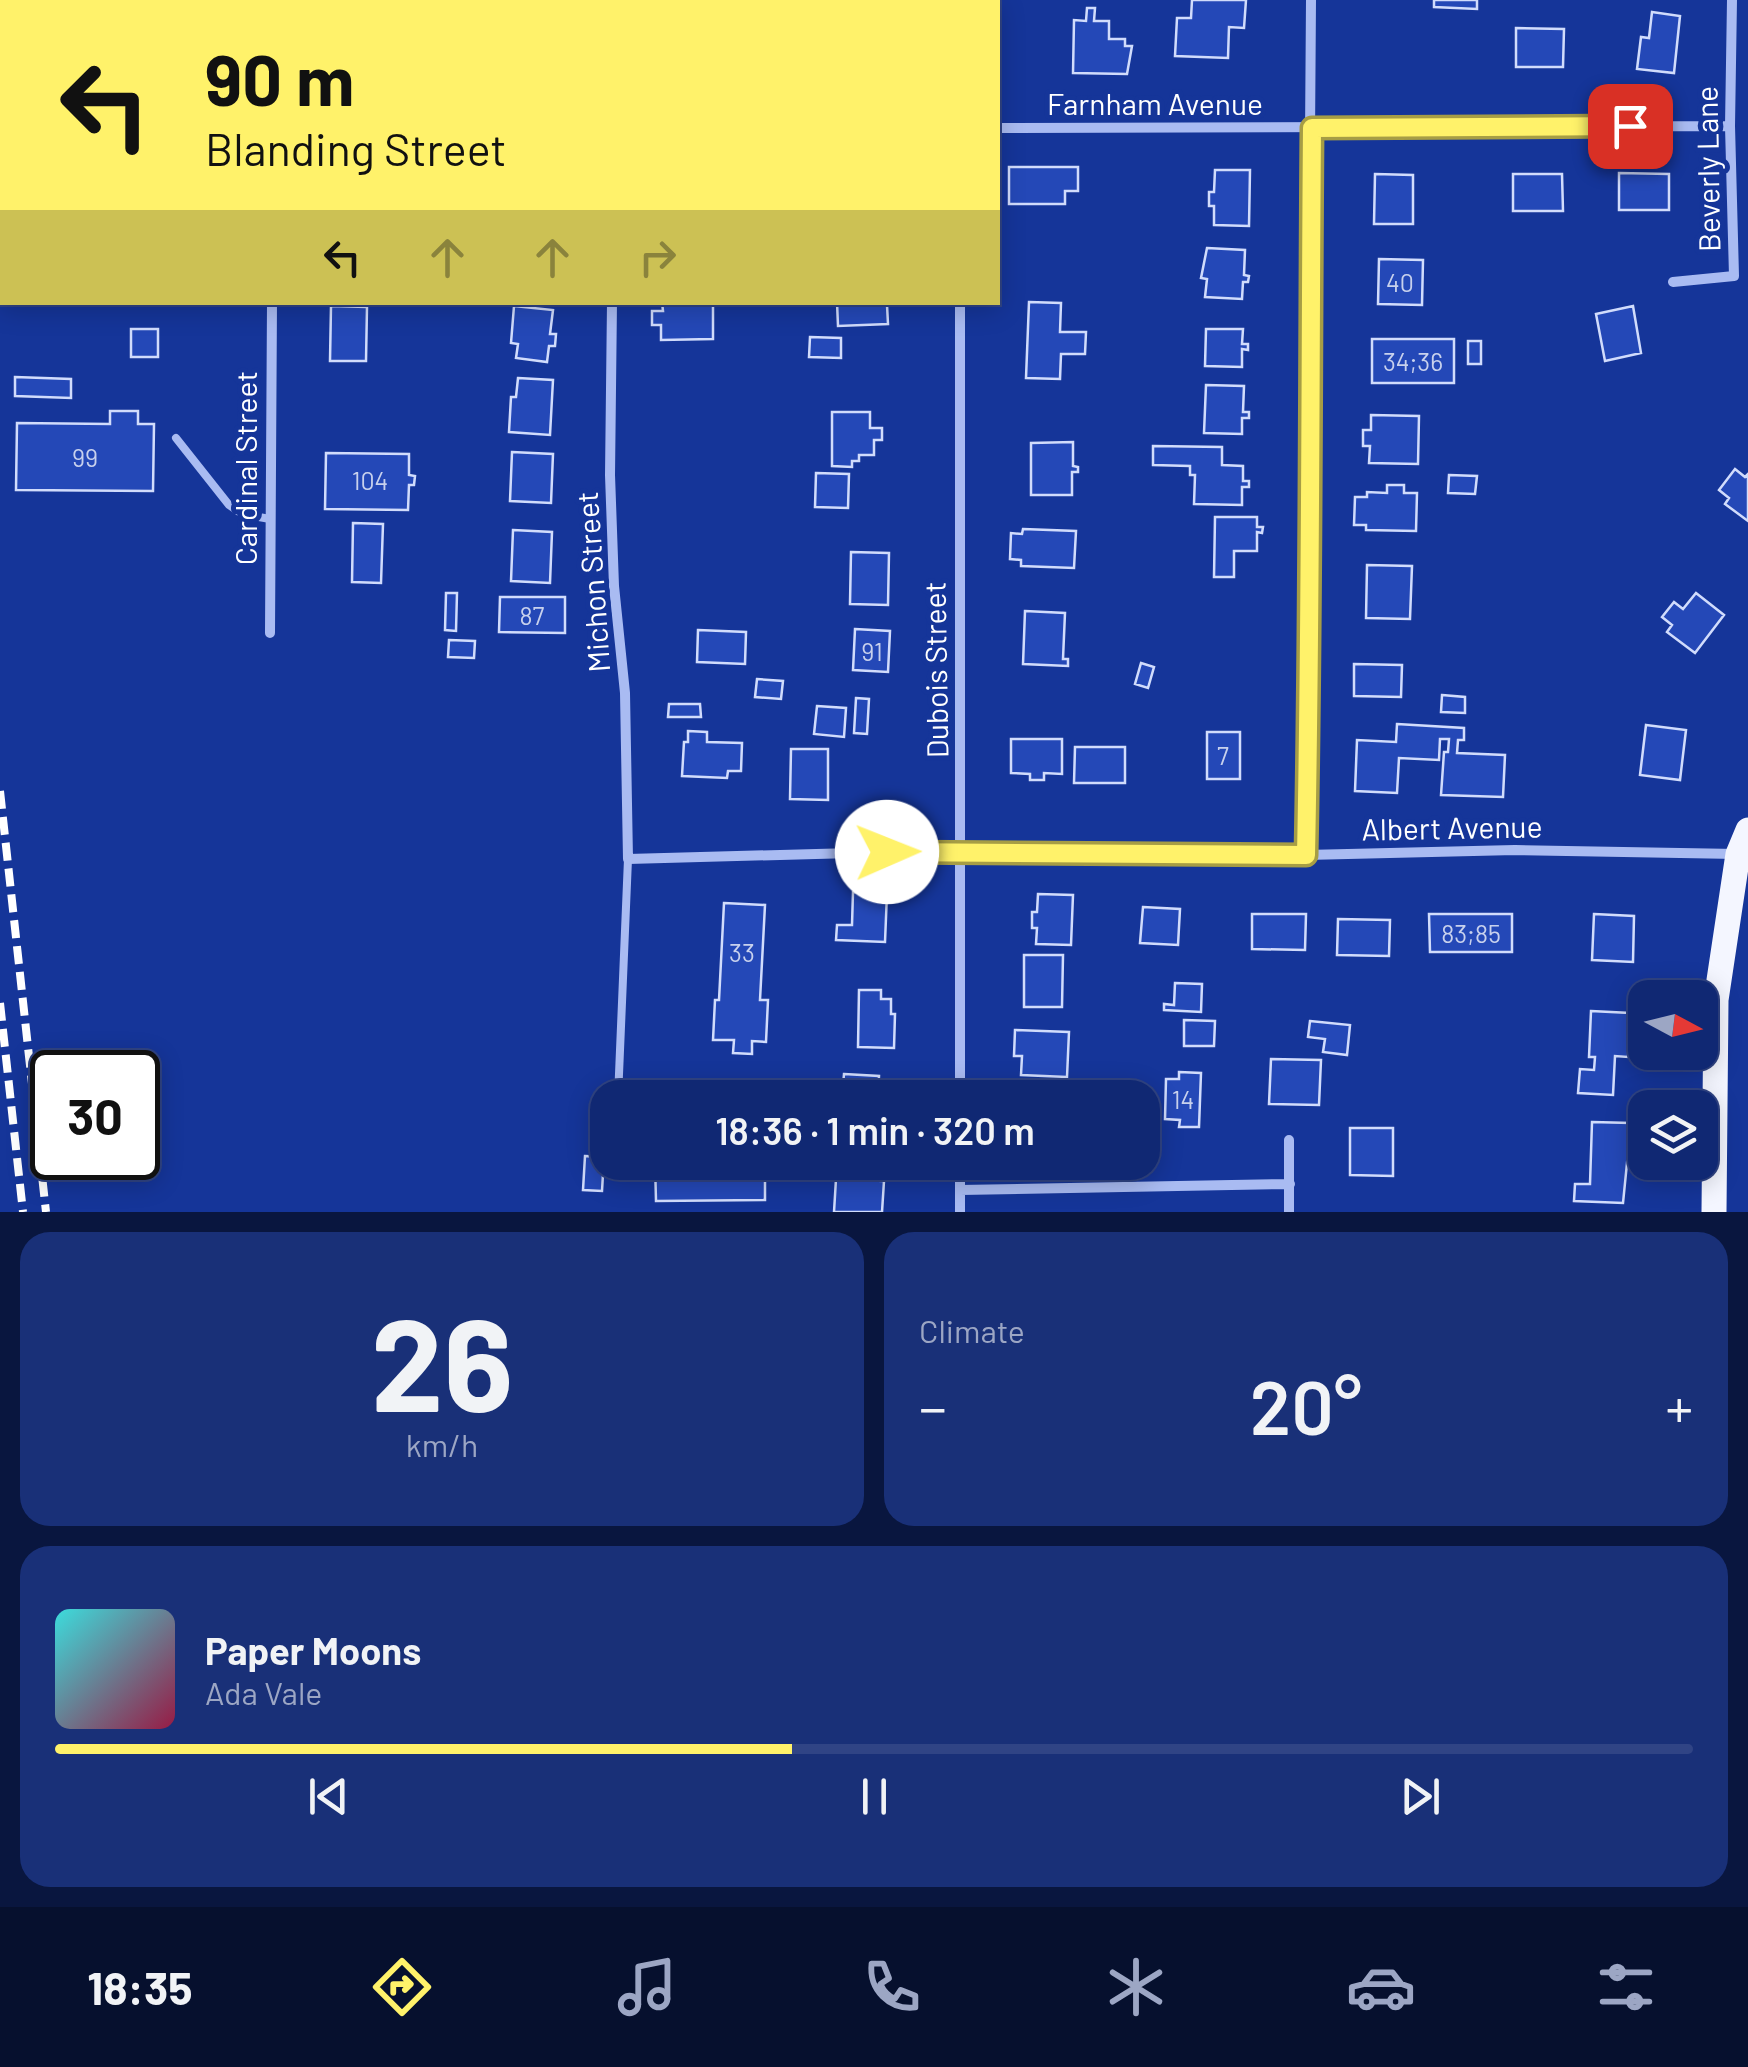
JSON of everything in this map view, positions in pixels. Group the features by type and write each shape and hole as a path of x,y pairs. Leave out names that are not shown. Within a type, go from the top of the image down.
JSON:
{"main road":[{"path":"1714,1212 1716,1000 1743,842"}],"street":[{"path":"1306,855 1312,558 1308,412 1311,0"},
{"name":"Beverly Lane","path":"1673,282 1734,276 1732,0"},
{"name":"Farnham Avenue","path":"1000,128 1730,126"},
{"name":"Cardinal Street","path":"270,633 272,305"},
{"name":"Michon Street","path":"612,305 610,475 614,586 625,693 628,858"},
{"name":"Dubois Street","path":"960,305 960,1080"},
{"name":"Albert Avenue","path":"628,858 961,850 1306,855 1743,842"},
{"path":"1289,1140 1289,1212"},
{"path":"960,1180 960,1212"},
{"path":"960,1190 1290,1184"}],"lane":[{"path":"176,438 229,505 242,514 270,519"},
{"path":"619,1080 628,858"}],"building":[{"path":"1192,0 1246,0 1244,28 1229,27 1228,58 1175,56 1177,18 1191,18"},
{"path":"1434,0 1477,0 1477,9 1434,7"},
{"path":"1087,8 1095,8 1094,21 1109,21 1109,39 1125,39 1125,46 1132,46 1127,74 1073,73 1074,20 1086,21"},
{"path":"1652,12 1680,16 1674,73 1637,69 1641,37 1649,38"},
{"path":"1516,28 1564,29 1563,67 1516,67"},
{"path":"1009,167 1078,167 1078,191 1065,191 1065,204 1009,204"},
{"path":"1215,170 1250,170 1249,226 1214,225 1209,192 1214,192"},
{"path":"1619,173 1669,174 1669,210 1619,210"},
{"path":"1375,174 1413,175 1413,224 1374,224"},
{"path":"1513,174 1562,174 1563,211 1513,211"},
{"path":"1207,248 1245,250 1244,275 1249,276 1248,282 1243,282 1242,299 1205,297 1207,279 1201,278"},
{"path":"1379,259 1423,260 1422,305 1378,304"},
{"path":"1029,302 1061,303 1060,332 1086,332 1085,354 1061,354 1060,379 1026,378"},
{"path":"662,305 713,305 713,339 661,340 661,325 652,325 652,311 663,311"},
{"path":"837,305 887,305 888,324 838,326"},
{"path":"331,306 367,307 366,361 330,361"},
{"path":"514,306 553,310 550,334 556,334 555,346 549,346 547,362 516,358 518,344 511,343"},
{"path":"1633,306 1641,353 1605,361 1596,314"},
{"path":"131,329 158,329 158,357 131,357"},
{"path":"1206,329 1243,329 1242,344 1248,344 1248,350 1242,349 1242,367 1205,366"},
{"path":"810,337 841,338 841,358 809,357"},
{"path":"1372,339 1454,339 1454,383 1372,383"},
{"path":"1468,341 1481,341 1481,364 1468,364"},
{"path":"15,377 71,379 71,398 15,396"},
{"path":"518,378 553,380 550,435 509,432 511,397 516,397"},
{"path":"1206,385 1244,386 1243,412 1249,412 1249,418 1242,418 1242,434 1204,433"},
{"path":"110,411 138,411 138,424 154,424 153,491 16,490 17,423 110,424"},
{"path":"832,412 870,412 870,428 882,428 882,440 874,440 874,455 859,455 859,461 852,461 852,467 832,466"},
{"path":"1371,415 1419,416 1418,464 1369,463 1370,446 1363,446 1363,430 1371,430"},
{"path":"1073,442 1073,466 1078,467 1078,472 1072,472 1072,495 1031,495 1031,443"},
{"path":"1153,446 1222,447 1222,465 1243,466 1243,481 1249,481 1249,487 1242,487 1242,505 1194,504 1195,475 1190,475 1190,466 1153,465"},
{"path":"512,452 553,454 551,503 510,501"},
{"path":"326,453 409,454 409,475 415,476 414,485 409,485 408,510 325,509"},
{"path":"1735,469 1745,477 1748,474 1748,521 1725,504 1729,498 1719,490"},
{"path":"816,473 849,474 848,508 815,507"},
{"path":"1449,475 1477,476 1475,494 1448,493"},
{"path":"1387,485 1404,485 1404,493 1417,493 1416,531 1366,530 1366,525 1354,525 1355,497 1367,497 1367,492 1387,493"},
{"path":"1215,517 1257,517 1257,527 1263,527 1262,533 1257,532 1257,551 1234,551 1234,577 1214,577"},
{"path":"353,523 383,524 381,583 352,582"},
{"path":"1023,529 1076,531 1074,568 1021,566 1021,560 1010,559 1011,533 1022,534"},
{"path":"513,530 552,532 550,583 511,581"},
{"path":"851,552 889,553 888,605 850,604"},
{"path":"1367,565 1412,566 1410,619 1366,618"},
{"path":"446,593 457,593 456,631 445,630"},
{"path":"1696,593 1724,615 1695,653 1667,632 1672,625 1662,617 1674,602 1683,609"},
{"path":"500,597 565,597 565,633 499,632"},
{"path":"1025,611 1065,613 1063,659 1068,659 1068,666 1023,664"},
{"path":"855,629 890,631 888,672 853,670"},
{"path":"698,630 746,632 745,664 697,662"},
{"path":"449,640 475,641 474,658 448,657"},
{"path":"1141,663 1154,667 1148,688 1135,684"},
{"path":"1354,664 1402,665 1401,697 1354,696"},
{"path":"757,679 783,681 781,699 755,697"},
{"path":"1442,695 1465,697 1465,713 1441,712"},
{"path":"856,698 869,699 867,734 854,733"},
{"path":"669,704 700,704 701,717 668,717"},
{"path":"817,706 846,708 844,737 814,734"},
{"path":"1397,724 1464,728 1464,740 1458,740 1457,753 1505,755 1503,797 1441,795 1444,752 1448,752 1449,739 1440,739 1439,760 1399,758 1397,793 1355,791 1357,740 1396,742"},
{"path":"1646,725 1686,730 1680,780 1640,775"},
{"path":"688,731 707,732 707,742 742,743 741,771 728,771 727,778 682,776"},
{"path":"1207,732 1240,732 1240,779 1207,779"},
{"path":"1011,739 1062,739 1062,774 1044,773 1044,780 1030,780 1030,774 1011,773"},
{"path":"1075,747 1125,747 1125,783 1074,783"},
{"path":"791,749 828,749 828,800 790,799"},
{"path":"853,892 887,893 885,942 836,940 837,925 852,925"},
{"path":"1038,894 1073,895 1071,945 1036,944 1032,912 1037,912"},
{"path":"724,903 765,905 760,1000 768,1000 766,1042 752,1041 752,1054 733,1053 734,1040 713,1040"},
{"path":"1143,907 1180,909 1178,945 1140,943"},
{"path":"1252,914 1306,914 1305,950 1252,949"},
{"path":"1429,914 1512,914 1512,952 1430,952"},
{"path":"1594,914 1634,916 1633,962 1592,960"},
{"path":"1338,919 1390,920 1389,956 1337,955"},
{"path":"1024,955 1063,955 1062,1007 1024,1007"},
{"path":"1175,983 1202,984 1201,1012 1164,1010 1164,1004 1174,1005"},
{"path":"859,990 881,990 881,999 891,999 891,1014 895,1014 894,1048 858,1047"},
{"path":"1591,1011 1628,1013 1628,1057 1615,1056 1613,1095 1578,1093 1580,1069 1594,1070 1595,1057 1589,1057"},
{"path":"1184,1020 1215,1021 1214,1046 1184,1046"},
{"path":"1310,1021 1350,1025 1347,1055 1323,1052 1325,1039 1308,1037"},
{"path":"1015,1030 1069,1032 1067,1077 1021,1075 1022,1056 1014,1056"},
{"path":"1271,1059 1321,1060 1319,1105 1269,1104"},
{"path":"1179,1072 1201,1073 1199,1127 1179,1127 1180,1120 1165,1119 1166,1079 1179,1079"},
{"path":"844,1074 879,1076 879,1080 844,1080"},
{"path":"1592,1122 1628,1123 1623,1203 1574,1201 1575,1184 1590,1184"},
{"path":"1350,1128 1393,1128 1393,1176 1350,1175"},
{"path":"585,1156 590,1156 590,1180 603,1180 602,1191 583,1190"},
{"path":"655,1180 765,1180 765,1200 656,1201"},
{"path":"836,1180 884,1181 882,1212 834,1212"}],"railway":[{"path":"0,791 46,1212"},
{"path":"0,1003 23,1212"}],"route":[{"path":"887,852 1306,855 1312,558 1308,412 1312,128 1630,126"}]}
